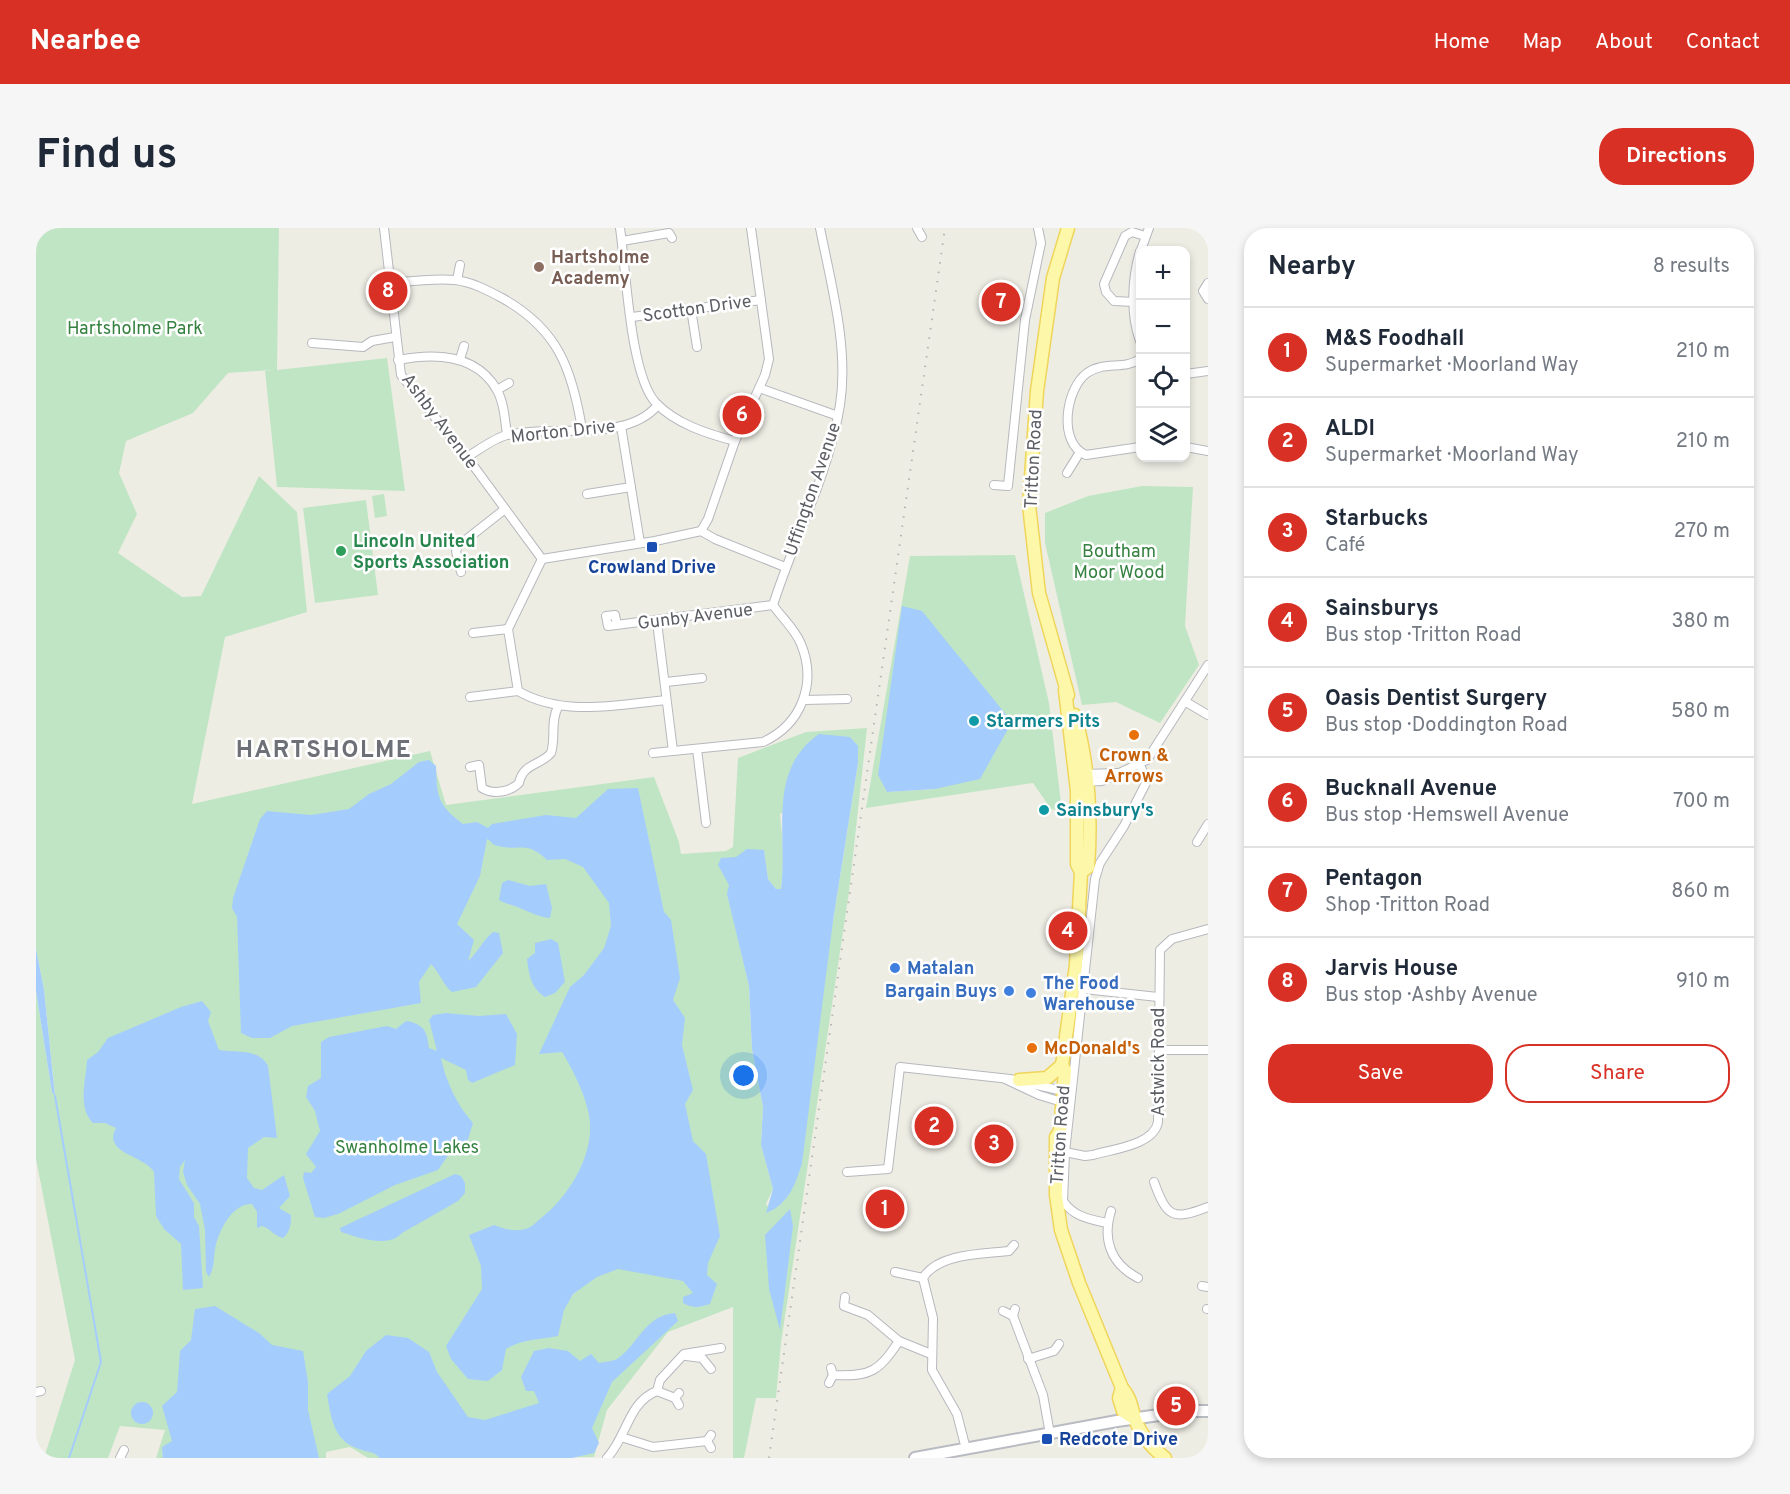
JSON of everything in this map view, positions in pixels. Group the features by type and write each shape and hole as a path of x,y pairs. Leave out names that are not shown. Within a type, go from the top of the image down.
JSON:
{"main road":[{"name":"Tritton Road","path":"1068,228 1053,278 1037,391 1029,505 1039,593 1065,690 1082,778 1091,806 1088,867 1082,872"},
{"name":"Tritton Road","path":"1065,690 1075,716 1082,778 1076,842 1077,864 1082,872 1076,964 1059,1096 1053,1122 1056,1137 1056,1195 1061,1230 1076,1275 1122,1388 1133,1407 1135,1419 1147,1439 1165,1458"},
{"path":"1076,842 1085,832 1085,816 1091,806"},
{"path":"1019,1080 1047,1078 1062,1065"},
{"path":"915,1458 1135,1419 1187,1411 1208,1411"}],"street":[{"name":"Ashby Avenue","path":"384,228 391,283 394,337 401,375 467,457 542,559"},
{"path":"620,228 636,357 644,384 658,405 683,422 735,441"},
{"path":"701,531 708,519 735,441 765,375 770,347 751,228"},
{"name":"Uffington Avenue","path":"773,605 785,567 831,447 838,416 842,376 840,353 820,228"},
{"path":"917,228 922,237"},
{"path":"994,485 1009,488 1025,320 1041,243 1038,228"},
{"path":"1134,302 1114,301 1106,292 1104,284 1125,236 1132,231 1147,232"},
{"path":"622,241 671,233"},
{"path":"457,280 460,265"},
{"path":"1136,270 1134,277 1136,315"},
{"path":"391,283 457,280 481,287 524,312 554,341 572,381 582,429"},
{"path":"1208,283 1203,291 1208,299"},
{"name":"Scotton Drive","path":"632,317 761,300"},
{"path":"691,309 697,346"},
{"path":"312,343 363,347 372,341 394,337"},
{"path":"460,359 464,346"},
{"path":"398,360 427,355 460,359 481,372 497,390 507,435"},
{"path":"1136,361 1129,365 1096,368 1080,379 1073,389 1070,401 1069,434 1080,452 1094,456 1136,448"},
{"path":"1190,373 1208,371"},
{"path":"497,390 509,383"},
{"path":"759,388 838,416"},
{"name":"Morton Drive","path":"467,457 507,435 621,426 641,419 658,405"},
{"path":"621,426 640,543"},
{"path":"1190,448 1208,451"},
{"path":"1067,473 1080,452"},
{"path":"587,494 631,488"},
{"path":"461,572 456,551 458,546 505,509"},
{"path":"518,691 508,629 542,559 701,531 715,539 785,567"},
{"path":"653,753 763,742 779,735 796,716 805,700 808,684 801,644 794,630 773,605"},
{"name":"Gunby Avenue","path":"616,625 657,622 773,605"},
{"path":"657,622 673,751"},
{"path":"473,633 508,629"},
{"path":"1082,778 1118,773 1140,765 1153,754 1208,665"},
{"path":"666,682 702,678"},
{"path":"470,697 518,691 533,700 558,706 582,707 666,700"},
{"path":"805,700 847,699"},
{"path":"1186,702 1208,715"},
{"path":"470,767 479,765 482,788 487,791 513,789 519,783 527,767 551,753 555,739 554,713 558,706"},
{"path":"697,749 706,823"},
{"path":"1107,1223 1080,1217 1073,1213 1063,1201 1065,1152 1095,879 1100,863 1124,826 1147,781 1140,765"},
{"path":"1197,842 1208,824"},
{"name":"Astwick Road","path":"1065,1152 1085,1156 1094,1155 1145,1139 1155,1132 1158,1122 1159,955 1163,945 1172,939 1208,929"},
{"path":"1083,989 1158,998"},
{"path":"1159,1050 1208,1050"},
{"path":"847,1172 888,1169 900,1067 1019,1080 1059,1096"},
{"path":"1004,1078 1059,1096"},
{"path":"1154,1182 1164,1206 1173,1214 1186,1216 1208,1207"},
{"path":"1111,1211 1107,1223 1107,1241 1118,1265 1138,1278"},
{"path":"922,1278 936,1264 971,1255 1013,1251"},
{"path":"895,1272 922,1278"},
{"path":"922,1278 933,1318 932,1370 957,1414 966,1449"},
{"path":"845,1297 840,1308 868,1316 899,1341 931,1354"},
{"path":"1003,1311 1014,1313 1028,1359 1043,1395 1050,1434"},
{"path":"829,1383 832,1372 860,1375 873,1371 884,1363 899,1341"},
{"path":"657,1391 660,1380 681,1356 690,1352 721,1348"},
{"path":"1028,1359 1058,1349"},
{"path":"681,1356 702,1358 711,1369"},
{"path":"607,1458 621,1437 637,1405 644,1397 657,1391 677,1399"},
{"path":"621,1437 653,1447 709,1442"}],"green space":[{"name":"Swanholme Lakes","path":"36,228 279,228 277,370 387,358 405,491 277,487 265,371 272,370 228,373 193,413 126,441 119,473 137,514 118,553 182,597 201,596 259,476 297,512 307,612 225,637 192,804 430,751 446,805 654,777 679,842 681,854 726,851 733,847 738,758 806,732 867,728 849,892 781,1343 776,1398 756,1398 744,1458 733,1458 733,1307 668,1332 607,1410 594,1457 368,1458 350,1447 326,1452 326,1458 156,1458 165,1430 120,1426 108,1458 44,1458 75,1360 36,1159 36,991 52,1092 55,1095 44,990 36,949","holes":["858,763 833,921 772,1211 766,1204 773,1189 761,1145 763,1107 752,1049 749,986 728,894 729,885 764,851 768,879 776,889 781,889 784,858 780,814"]},
{"name":"Boutham Moor Wood","path":"1142,486 1193,487 1185,626 1199,665 1160,723 1116,702 1082,705 1045,543 1045,513 1088,496"},
{"path":"384,494 387,516 375,518 372,496"},
{"name":"Lincoln United Sports Association","path":"366,500 378,595 315,603 303,508"},
{"path":"1015,555 1049,703 1062,811 1051,809 1033,783 866,808 910,556","holes":["1012,722 935,789 887,792"]}],"water":[{"path":"902,606 922,611 1012,722 980,779 935,789 887,792 878,775"},
{"path":"819,734 850,737 858,746 858,763 833,921 802,1163 790,1193 780,1205 766,1213 773,1189 761,1145 763,1107 752,1049 749,986 727,894 729,885 718,865 721,858 736,857 747,849 764,850 768,879 776,889 781,889 783,805 786,785 792,766 802,749"},
{"path":"429,760 436,766 438,793 448,811 463,824 477,822 488,828 492,824 546,815 576,818 608,789 638,788 664,912 671,920 680,978 673,1000 685,1018 682,1045 693,1090 685,1104 693,1141 706,1154 720,1236 708,1263 707,1275 717,1284 710,1304 696,1307 683,1303 683,1297 693,1293 683,1281 618,1269 597,1277 573,1294 564,1310 558,1336 524,1342 506,1349 502,1370 488,1381 468,1379 451,1359 446,1346 482,1289 481,1266 469,1235 494,1225 513,1230 531,1226 561,1199 584,1159 590,1129 589,1115 578,1082 562,1052 539,1054 570,987 584,975 604,948 611,926 609,903 583,867 565,859 547,860 534,850 496,845 487,839 480,876 457,924 474,940 468,961 493,932 499,933 503,953 476,987 452,992 431,964 419,982 421,1003 292,1026 270,1038 252,1038 241,1033 237,917 232,908 233,898 260,819 267,811 311,815 349,809 369,794 391,784 419,762"},
{"path":"508,880 530,886 546,884 552,908 550,918 536,915 499,900 502,883"},
{"path":"551,939 558,943 565,982 555,993 545,997 534,985 527,959 535,953 535,943"},
{"path":"36,949 44,990 55,1096 52,1092 36,991"},
{"path":"202,1001 211,1012 208,1021 219,1050 247,1052 259,1056 268,1066 277,1138 264,1137 248,1148 247,1178 254,1188 262,1190 284,1175 290,1196 279,1208 291,1215 291,1222 289,1231 283,1238 262,1226 257,1228 257,1212 252,1204 238,1208 227,1220 219,1235 209,1277 206,1272 205,1230 200,1204 187,1185 183,1172 185,1160 180,1167 179,1179 194,1203 194,1217 199,1226 203,1288 183,1290 181,1244 164,1229 156,1216 154,1172 149,1166 119,1149 113,1137 116,1128 105,1123 93,1123 85,1109 84,1093 87,1060 98,1052 108,1038 181,1007"},
{"path":"446,1013 479,1016 506,1014 517,1034 515,1065 472,1083 468,1080 466,1070 441,1058 453,1093 473,1123 465,1149 449,1154 438,1170 395,1185 338,1214 324,1218 315,1217 303,1178 304,1172 311,1173 316,1167 306,1154 320,1131 315,1111 306,1097 308,1086 321,1078 321,1042 329,1037 387,1026 396,1029 406,1021 421,1026 426,1033 429,1048 437,1051 429,1020 433,1015"},
{"path":"455,1174 461,1176 465,1183 465,1193 458,1201 396,1238 381,1241 355,1237 341,1232 340,1228"},
{"path":"790,1209 793,1226 780,1330 769,1289 765,1235"},
{"path":"215,1306 259,1333 272,1345 303,1351 308,1382 308,1410 319,1458 163,1458 162,1447 172,1441 162,1406 177,1392 180,1351 191,1340 195,1309"},
{"path":"675,1313 678,1321 612,1382 592,1428 599,1443 594,1453 572,1458 380,1458 350,1445 339,1434 332,1419 327,1394 350,1376 366,1351 386,1335 408,1338 429,1352 437,1372 468,1417 485,1420 539,1403 534,1391 526,1391 521,1377 534,1351 549,1348 568,1351 580,1361 591,1354 599,1363 617,1359 656,1319"},
{"path":"142,1402 150,1405 153,1413 150,1421 142,1424 134,1421 131,1413 134,1405"}],"waterway":[{"path":"55,1096 101,1362 69,1458"}],"railway":[{"path":"769,1458 945,228"}],"place":[{"name":"Hartsholme Academy","path":"539,267"},
{"name":"Jarvis House","path":"388,291"},
{"name":"Pentagon","path":"1001,302"},
{"name":"Bucknall Avenue","path":"742,415"},
{"name":"Crowland Drive","path":"652,547"},
{"name":"Lincoln United Sports Association","path":"341,551"},
{"name":"Starmers Pits","path":"974,721"},
{"name":"Crown & Arrows","path":"1134,735"},
{"name":"Sainsbury's","path":"1044,810"},
{"name":"Sainsburys","path":"1068,931"},
{"name":"Matalan","path":"895,968"},
{"name":"Bargain Buys","path":"1009,991"},
{"name":"The Food Warehouse","path":"1031,993"},
{"name":"McDonald's","path":"1032,1048"},
{"name":"ALDI","path":"934,1126"},
{"name":"Starbucks","path":"994,1144"},
{"name":"M&S Foodhall","path":"885,1209"},
{"name":"Oasis Dentist Surgery","path":"1176,1406"},
{"name":"Redcote Drive","path":"1047,1439"}],"district":[{"name":"HARTSHOLME","path":"324,749"}],"park label":[{"name":"Hartsholme Park","path":"135,328"}]}
